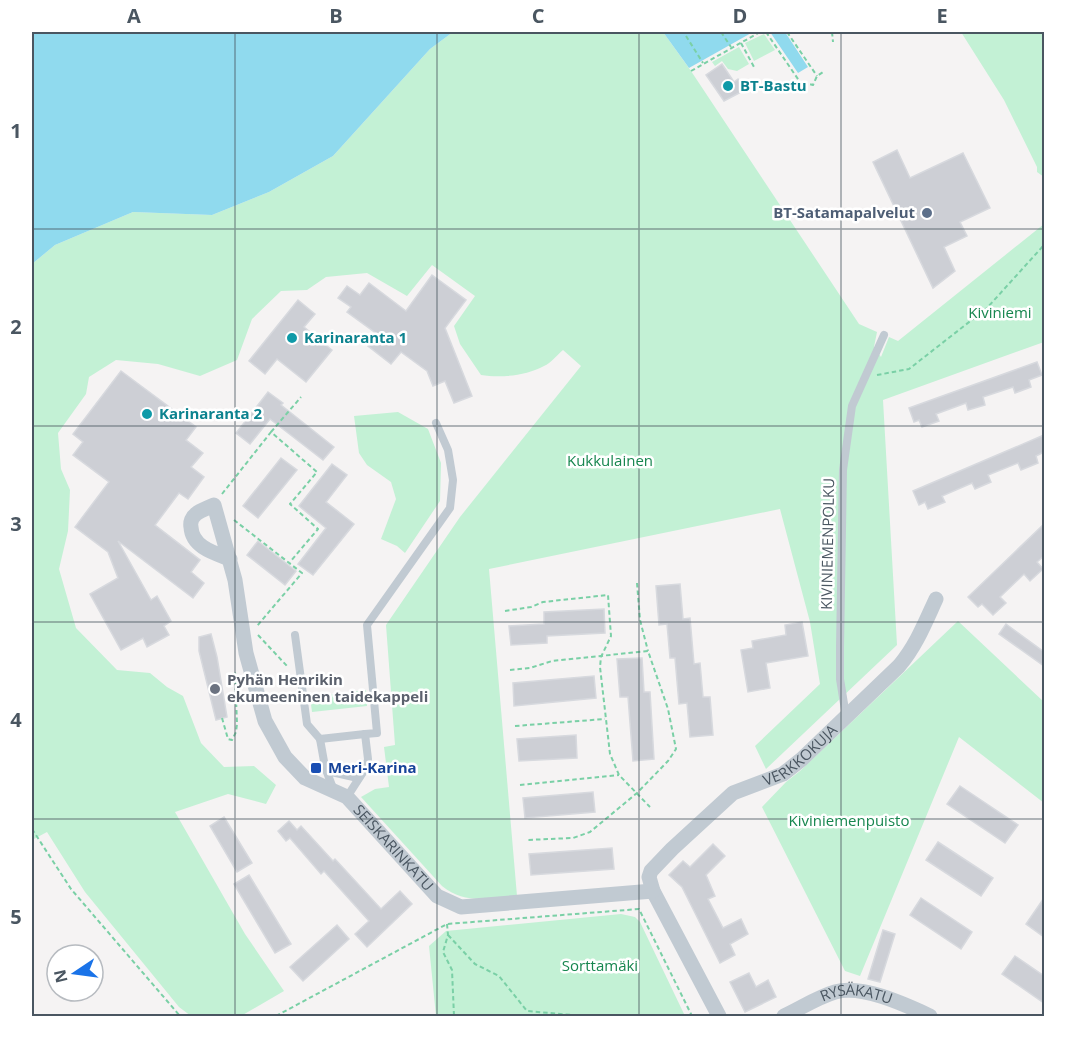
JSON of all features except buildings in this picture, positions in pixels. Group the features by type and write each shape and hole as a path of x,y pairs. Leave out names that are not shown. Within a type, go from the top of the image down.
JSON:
{"street":[{"name":"SEISKARINKATU","path":"214,505 235,580 246,653 265,721 285,757 304,778 341,794 437,896 461,907 653,891"},
{"path":"214,505 195,514 190,522 191,531 197,542 207,550 230,559"},
{"name":"VERKKOKUJA","path":"653,891 649,877 651,871 690,833 734,793 783,774 802,759 910,653 936,599"},
{"path":"653,891 718,1017"},
{"name":"RYSÄKATU","path":"784,1017 838,991 857,990 902,1003 930,1017"}],"lane":[{"name":"KIVINIEMENPOLKU","path":"846,716 840,678 843,470 852,405 884,335"},
{"path":"320,739 377,733 367,626 450,508 453,480 448,450 436,423"},
{"path":"295,635 307,724 320,739 327,771 341,794 367,766 366,734"},
{"path":"327,771 358,778"}],"path":[{"path":"721,32 731,47"},
{"path":"692,71 760,32"},
{"path":"766,32 802,85"},
{"path":"788,32 817,76"},
{"path":"832,32 833,42"},
{"path":"686,36 703,63"},
{"path":"740,42 754,67"},
{"path":"796,89 805,83 813,85 817,76 823,72"},
{"path":"866,375 880,375 909,369 987,308 1044,245"},
{"path":"214,505 301,397"},
{"path":"271,432 317,472 290,504 318,529 290,562"},
{"path":"233,519 302,573 254,630 301,680"},
{"path":"526,840 573,838 590,832 637,793 668,761 676,749 668,709 640,620 637,583"},
{"path":"505,611 531,607 543,602 608,595 611,636 601,657 600,667 610,754 619,776 650,807"},
{"path":"510,670 530,668 552,661 648,651"},
{"path":"222,718 226,736 232,740 237,724 235,670"},
{"path":"515,726 606,719"},
{"path":"520,785 619,776"},
{"path":"32,829 71,889 180,1017"},
{"path":"276,1017 447,924 639,909 692,1017"},
{"path":"447,924 448,935 443,952 452,970 454,1017"},
{"path":"448,935 475,964 499,976 527,1011 584,1017"}],"green space":[{"path":"453,32 663,32 859,324 877,332 874,347 881,357 889,337 898,341 1044,224 1044,342 883,400 897,645 766,769 755,746 820,684 810,622 780,509 489,569 517,896 487,899 459,896 442,886 361,797 375,789 389,787 384,747 395,745 386,625 460,517 581,366 563,350 547,365 529,372 505,376 481,375 460,344 454,326 475,296 432,265 407,296 367,273 326,277 307,290 281,291 252,319 237,360 200,376 158,364 116,360 89,377 86,394 58,433 61,469 70,490 68,531 59,569 76,628 117,670 150,673 183,696 201,743 224,767 254,766 276,785 266,804 228,794 175,812 245,934 284,991 241,1016 191,1016 179,1007 85,892 47,832 32,840 32,264 55,245 133,212 212,215 269,192 333,156 430,49"},
{"path":"961,32 1044,32 1044,177 1037,172 1037,167 1004,100"},
{"path":"764,34 775,50 754,61 745,43"},
{"path":"739,47 749,64 737,71 728,69 722,61 715,66 712,62"},
{"path":"398,412 428,429 441,463 440,501 405,553 397,546 381,539 396,499 391,482 367,465 359,453 354,416"},
{"name":"Kiviniemenpuisto","path":"958,621 1044,702 1044,803 959,737 860,976 845,971 762,807"},
{"path":"366,690 367,706 312,712 310,697"},
{"name":"Sorttamäki","path":"621,914 635,917 640,922 685,1016 436,1016 429,946 446,931"}],"water":[{"path":"32,32 453,32 430,49 333,156 269,192 212,215 133,212 55,245 32,264"},
{"path":"663,32 753,32 689,68"},
{"path":"770,32 785,32 808,67 798,73"}],"place":[{"name":"BT-Bastu","path":"728,86"},
{"name":"BT-Satamapalvelut","path":"927,213"},
{"name":"Karinaranta 1","path":"292,338"},
{"name":"Karinaranta 2","path":"147,414"},
{"name":"Pyhän Henrikin ekumeeninen taidekappeli","path":"215,689"},
{"name":"Meri-Karina","path":"316,768"}],"park label":[{"name":"Kiviniemi","path":"1000,313"},
{"name":"Kukkulainen","path":"610,461"}]}
